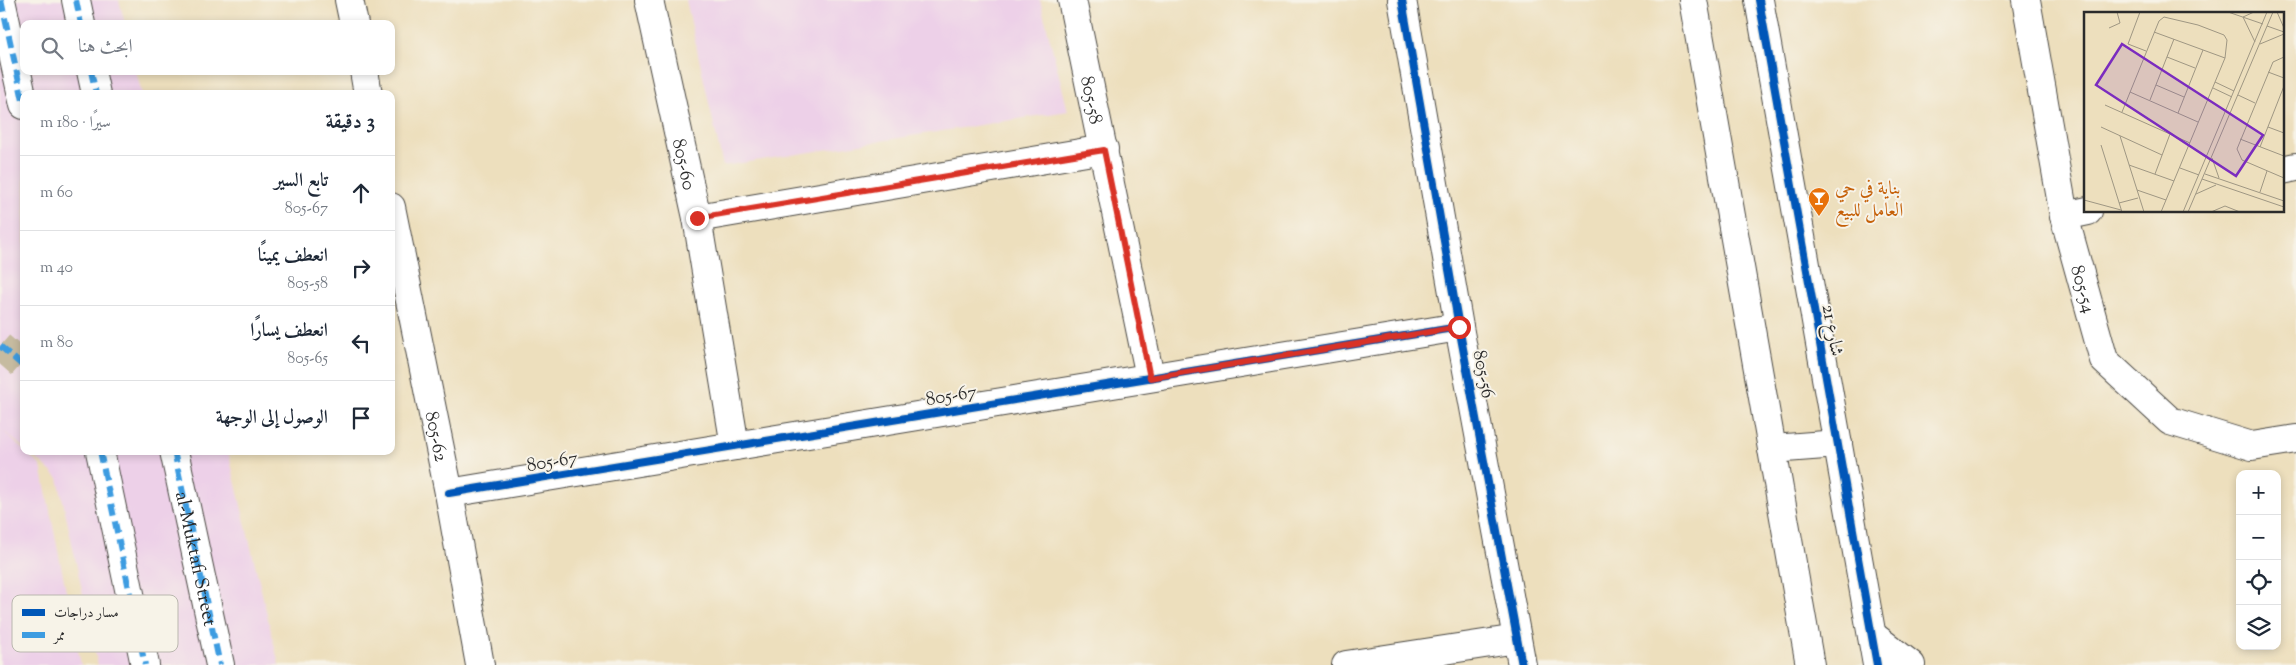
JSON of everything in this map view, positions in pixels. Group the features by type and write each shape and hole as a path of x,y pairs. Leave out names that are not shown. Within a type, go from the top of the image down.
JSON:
{"street":[{"path":"1,0 21,90"},
{"path":"76,0 80,20"},
{"path":"350,0 353,20"},
{"name":"805-60","path":"649,0 697,218 735,446"},
{"name":"805-58","path":"1072,0 1150,378"},
{"name":"805-56","path":"1402,0 1459,327 1520,652"},
{"path":"1693,0 1810,665"},
{"name":"شارع 21","path":"1759,0 1877,665"},
{"name":"805-54","path":"2026,0 2076,214 2104,360 2170,421 2252,446 2296,439"},
{"path":"92,75 95,90"},
{"path":"365,75 367,90"},
{"path":"697,218 1104,150"},
{"name":"805-62","path":"395,227 449,493 480,665"},
{"name":"805-67","path":"449,493 1459,327"},
{"path":"1772,449 1838,444"},
{"path":"101,455 130,595"},
{"name":"al-Muktafi Street","path":"175,455 220,665"},
{"path":"1872,635 1911,665"},
{"path":"142,652 145,665"},
{"path":"1346,665 1520,652"}],"shaded area":[{"path":"0,0 119,0 124,20 20,20 20,75 137,75 141,90 20,90 20,445 2,430 20,447 20,455 29,455 41,466 67,595 12,595 12,652 78,652 81,665 0,665"},
{"path":"686,0 1040,0 1068,111 723,166"},
{"path":"32,455 229,455 279,665 98,665 95,652 178,652 178,595 83,595 58,478"}],"tunnel":[{"path":"0,346 20,364"}],"marked path":[{"path":"1,0 21,90"},
{"path":"76,0 80,20"},
{"path":"92,75 95,90"},
{"path":"0,346 20,364"},
{"path":"101,455 130,595"},
{"path":"175,455 220,665"},
{"path":"142,652 145,665"}],"cycle path":[{"path":"1402,0 1459,327 1522,665"},
{"path":"1759,0 1877,665"},
{"path":"449,493 1459,327"}],"place":[{"name":"بناية في حي العامل للبيع","path":"1819,217"}],"route":[{"path":"697,218 1104,150 1150,378 1459,327"}]}
